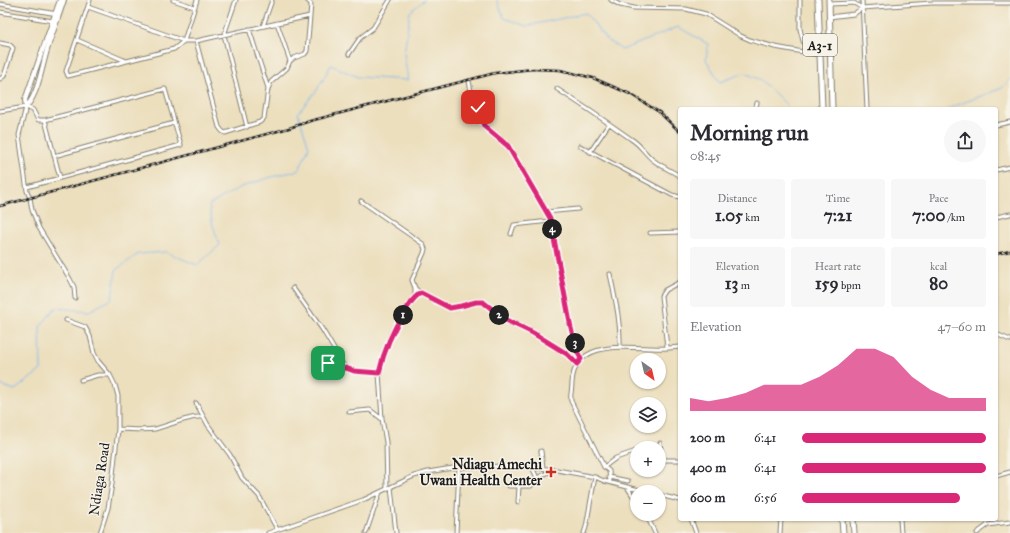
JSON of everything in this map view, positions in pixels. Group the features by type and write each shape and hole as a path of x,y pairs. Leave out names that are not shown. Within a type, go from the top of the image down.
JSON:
{"highway":[{"name":"A3-1","path":"818,0 822,107"},
{"path":"829,2 832,107"},
{"path":"842,521 843,533"},
{"path":"853,521 854,533"}],"street":[{"path":"57,14 60,0"},
{"path":"64,0 54,22 31,101 26,107 19,135 32,210 39,228 70,279 74,287 76,298"},
{"path":"90,0 66,71 68,76 174,49 184,41 197,0"},
{"path":"173,0 194,7"},
{"path":"236,0 224,35 247,127"},
{"path":"263,26 272,0"},
{"path":"196,41 219,127 225,133 247,127 260,122 264,118 268,89 271,82 287,68 290,61 305,54 307,51 312,4 307,0"},
{"path":"349,54 360,38 373,28 390,0"},
{"path":"611,0 620,5 634,8 686,9 706,14 750,40 775,47 820,55"},
{"path":"800,0 800,29 803,41 811,53"},
{"path":"862,0 867,107"},
{"path":"829,2 854,3 862,8"},
{"path":"829,17 854,14 862,8 932,3 1010,3"},
{"path":"0,4 57,14"},
{"path":"88,6 184,41 196,41 310,16"},
{"path":"32,18 34,10"},
{"path":"0,12 54,22"},
{"path":"277,23 290,61"},
{"path":"249,29 268,89"},
{"path":"77,40 126,62"},
{"path":"0,43 10,45 13,48 4,76 0,79"},
{"path":"469,81 472,97 478,107 484,126 508,146 550,221 571,328 576,349 581,359"},
{"path":"0,111 26,107 33,110 38,120 45,120 165,89 181,145 27,187"},
{"path":"557,89 598,115 638,144 653,160 678,175"},
{"path":"756,107 757,103"},
{"path":"45,120 60,178"},
{"path":"54,156 174,122"},
{"path":"998,125 1010,122"},
{"path":"590,152 609,124"},
{"path":"580,146 672,195 678,196"},
{"path":"998,170 1010,167"},
{"path":"361,201 423,244 425,249 424,253 412,280 415,288 415,296"},
{"path":"546,212 578,209"},
{"path":"998,217 1010,214"},
{"path":"511,234 514,224 550,221"},
{"path":"650,233 678,232"},
{"path":"610,274 618,311 621,336 620,346"},
{"path":"667,347 661,296 665,290 678,283"},
{"path":"292,288 322,328 340,362 346,368 354,371 379,373"},
{"path":"415,288 421,293 450,308 476,302 483,302 506,320 533,333 567,354 577,364"},
{"path":"387,489 386,442 382,420 379,373 391,334 415,296 421,293"},
{"name":"Ndiaga Road","path":"66,320 85,327 90,336 94,353 98,361 110,375 118,396 118,429 108,508 100,533"},
{"path":"998,335 1010,340"},
{"path":"610,482 609,471 604,467 571,401 570,395 572,388 572,377 577,364 581,359 589,354 608,348 620,346 653,348 678,347"},
{"path":"319,357 336,368 346,368"},
{"path":"81,380 98,375 110,375"},
{"path":"196,403 214,435 230,455 242,478 259,496 277,529"},
{"path":"349,412 370,410 382,420"},
{"path":"118,429 149,430 196,416 203,417"},
{"path":"541,451 543,468"},
{"path":"604,467 616,458 630,452"},
{"path":"666,460 678,460"},
{"path":"268,533 363,500 428,472 459,467 520,466 543,468 595,477 630,488"},
{"path":"456,533 459,467"},
{"path":"532,467 537,478"},
{"path":"532,492 532,486 537,478 549,471 557,470"},
{"path":"998,475 1010,472"},
{"path":"584,533 595,477"},
{"path":"610,477 628,481"},
{"path":"509,486 532,486"},
{"path":"391,487 396,533"},
{"path":"518,502 519,487"},
{"path":"627,487 630,492"},
{"path":"366,533 380,492"},
{"path":"666,497 678,500"},
{"path":"649,521 655,533"},
{"path":"691,521 696,533"},
{"path":"780,533 781,521"},
{"path":"900,521 901,533"},
{"path":"977,533 988,525 1010,522"}],"waterway":[{"path":"0,385 15,390 41,370 40,327 55,308 89,311 112,299 116,270 138,254 166,252 197,265 220,245 213,226 209,205 241,187 299,170 309,147 298,113 317,90 331,65 358,77 408,80 404,54 410,12 424,0"},
{"path":"497,0 504,18 527,26 586,13 607,40 622,50 678,27 708,44 706,60 720,82 745,73 761,80 789,107"},
{"path":"952,107 1002,88 1010,79"}],"railway":[{"path":"0,206 310,121 495,73 533,69 560,70 593,78 630,94 659,112 678,130"},
{"path":"998,254 1010,251"}],"place":[{"name":"Ndiagu Amechi Uwani Health Center","path":"551,472"}],"route":[{"path":"328,363 339,369 346,368 354,371 379,373 391,334 415,296 421,293 450,308 480,301 483,302 506,320 533,333 567,354 577,364 581,359 576,349 571,328 550,218 508,146 484,126 478,107"}]}
